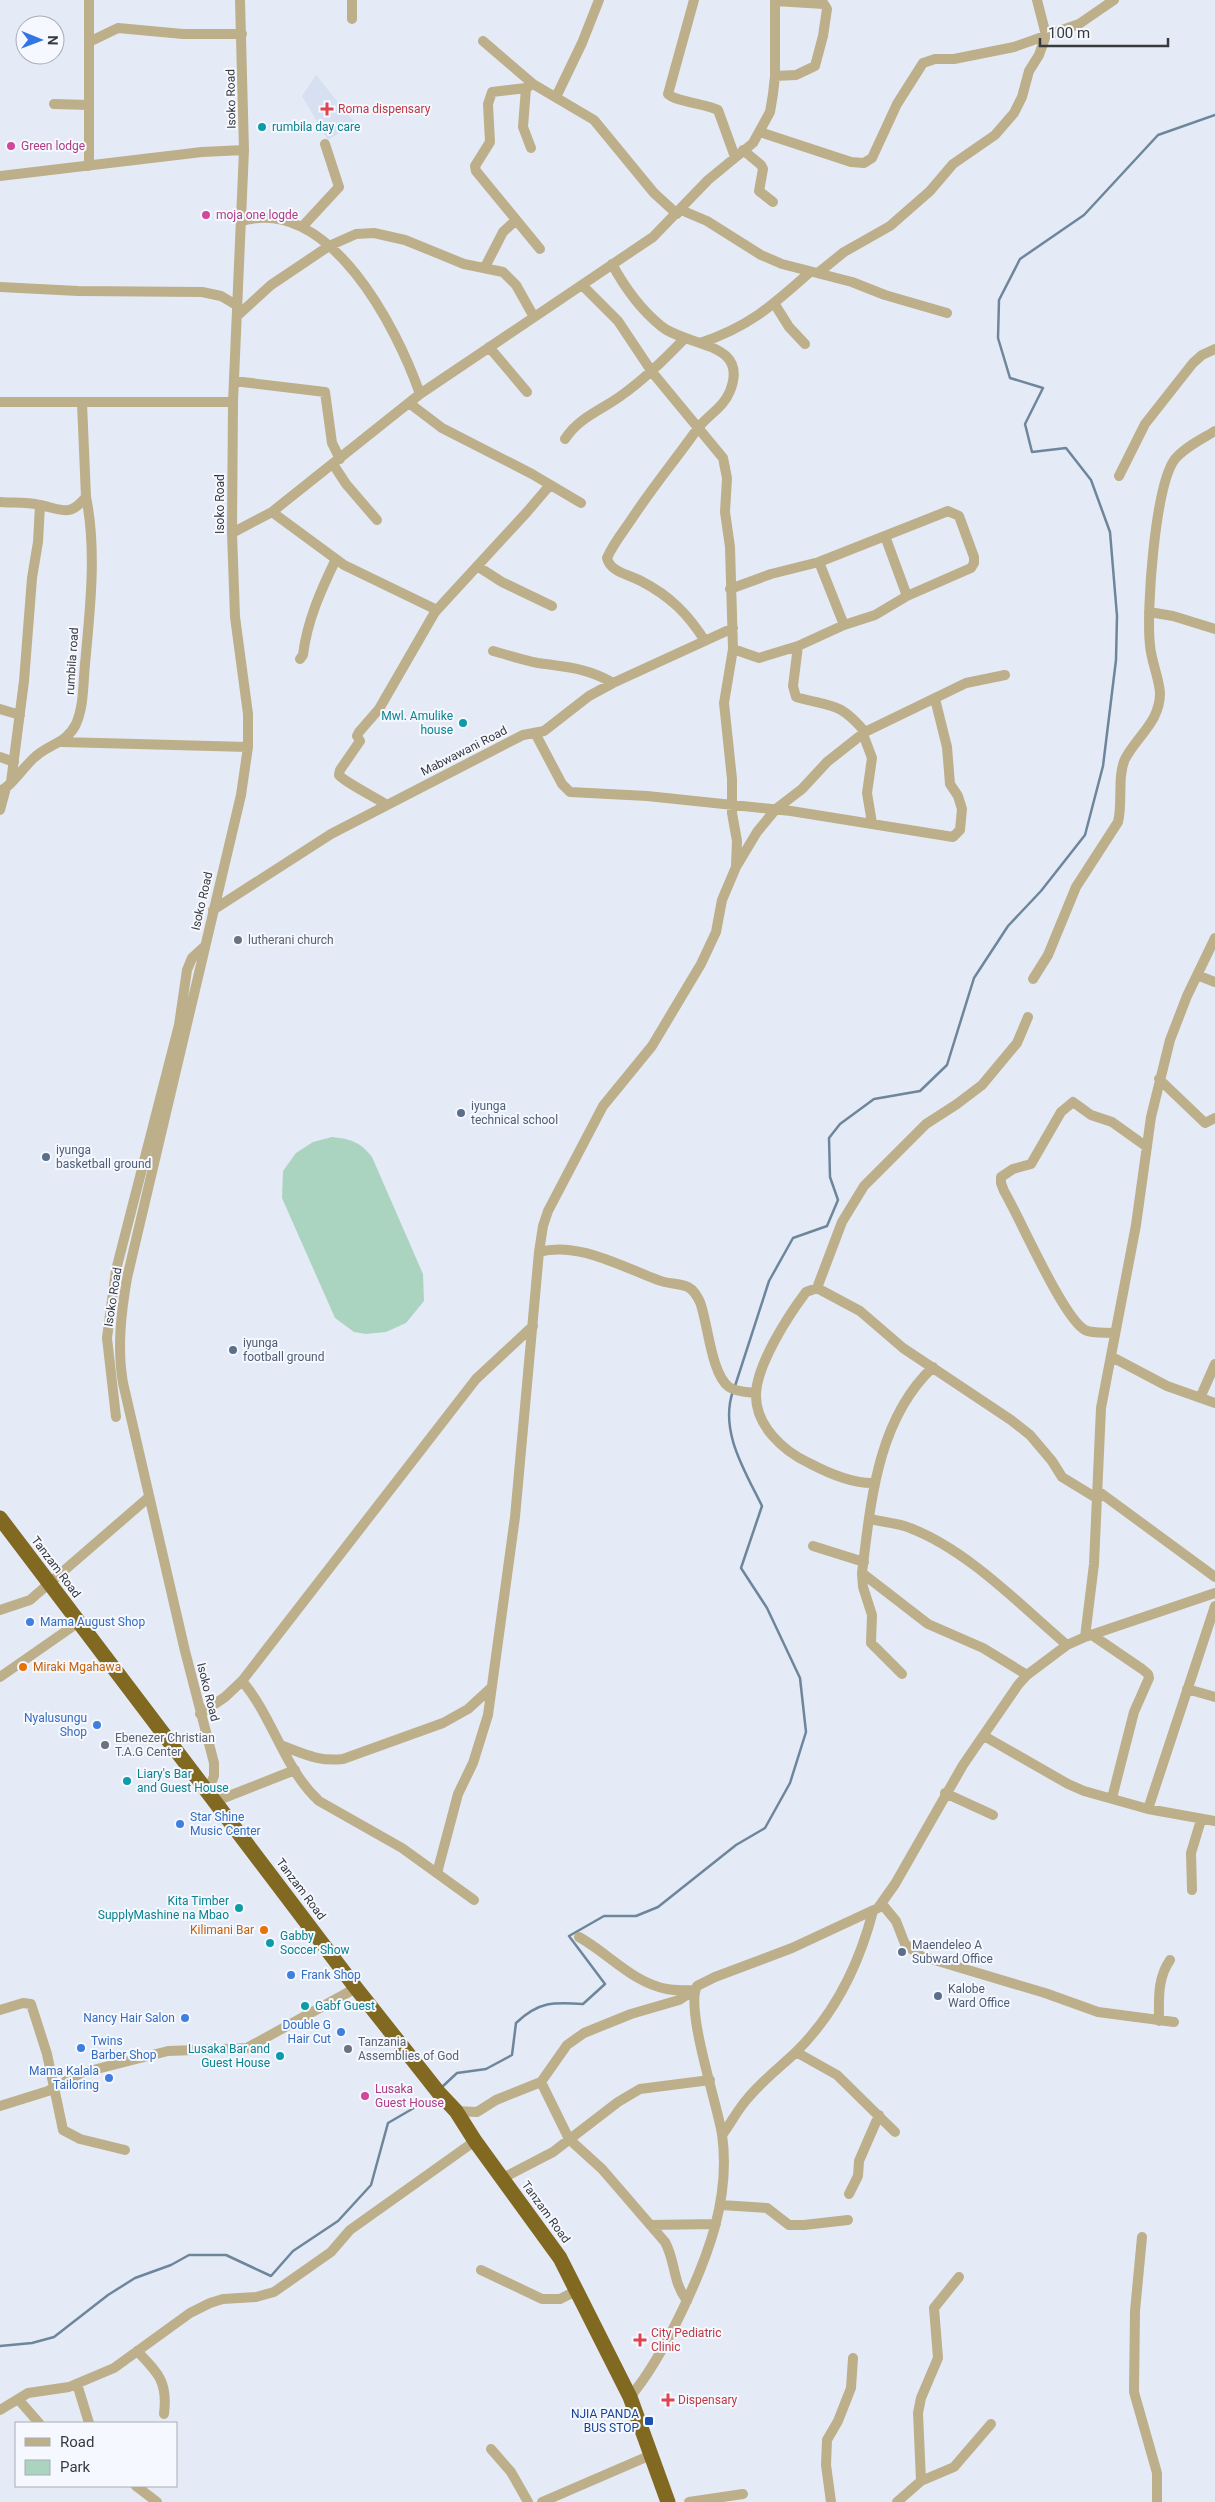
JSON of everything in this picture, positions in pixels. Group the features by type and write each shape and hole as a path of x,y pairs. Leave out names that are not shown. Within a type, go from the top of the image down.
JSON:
{"highway":[{"name":"Tanzam Road","path":"0,1518 356,1988 436,2090 456,2111 475,2141 560,2258 630,2397 668,2502"}],"street":[{"path":"89,0 89,166"},
{"name":"Isoko Road","path":"212,1796 214,1763 200,1714 120,1368 121,1315 127,1278 156,1162 204,947 241,795 248,747 245,681 235,617 232,533 232,402 238,311 244,150 240,0"},
{"path":"352,0 352,19"},
{"path":"556,97 582,43 599,0"},
{"path":"694,0 668,94 675,98 700,103 718,110 739,153 761,165 763,169 759,191 773,202"},
{"path":"700,343 741,327 814,272 844,252 890,226 930,191 953,164 995,135 1014,113 1022,97 1029,71 1039,55 1046,35 1037,0"},
{"path":"760,132 851,162 864,163 872,158 897,104 923,63 935,59 954,59 1014,47 1078,24 1114,0"},
{"path":"232,533 272,512 420,394 612,264 654,238 708,180 753,143 760,132 770,112 775,76 775,1 824,4 827,9 823,36 814,66 796,75 775,76"},
{"path":"90,42 118,28 183,34 242,34"},
{"path":"484,41 530,86 556,97 594,120 654,193 679,212 707,221 761,255 946,313"},
{"path":"530,86 523,126 531,148"},
{"path":"530,86 492,92 489,98 488,112 490,142 475,166 476,171 515,221 540,249"},
{"path":"54,104 89,105"},
{"path":"302,227 339,187 325,144"},
{"path":"0,176 202,152 244,150"},
{"path":"242,221 264,216 277,218 302,227 344,257 392,330 408,359 420,394"},
{"path":"485,267 498,239 515,221"},
{"path":"0,287 78,291 202,292 221,296 238,311 271,285 329,246 356,234 374,233 405,240 464,264 485,267 508,276 534,317"},
{"path":"612,264 632,297 652,318 662,327 728,356 733,374 728,396 698,429 690,443 661,476 607,558 613,568 652,586 674,602 690,618 706,641"},
{"path":"582,285 623,328 652,372 723,458 726,466 725,512 730,547 733,649 724,703 732,779 731,804 737,841 736,867"},
{"path":"774,303 790,327 805,344"},
{"path":"565,439 574,424 621,396 652,372 685,338"},
{"path":"489,347 527,392"},
{"path":"1119,476 1145,424 1193,363 1202,355 1215,349"},
{"path":"234,381 325,392 332,443 346,484 377,520"},
{"path":"0,402 232,402"},
{"name":"rumbila road","path":"6,787 39,754 62,742 75,726 82,697 91,556 90,521 86,497 82,403"},
{"path":"409,403 442,428 581,503"},
{"path":"1032,979 1048,955 1076,887 1118,822 1121,811 1122,767 1126,757 1152,724 1160,693 1150,646 1149,612 1157,519 1167,475 1180,454 1215,431"},
{"path":"387,805 365,790 343,780 339,772 360,741 359,732 379,709 437,610 550,485"},
{"path":"0,502 40,505 67,511 79,505 86,497"},
{"path":"0,810 14,762 32,578 38,542 40,505"},
{"path":"730,589 771,574 819,562 948,510 959,516 965,528 974,557 974,563 971,568 907,596 885,611 798,646 759,658 733,649"},
{"path":"272,512 336,559 370,579 437,610"},
{"path":"885,536 907,596"},
{"path":"300,659 303,655 312,613 336,559"},
{"path":"819,562 844,626"},
{"path":"477,566 502,582 552,606"},
{"path":"1149,612 1173,616 1215,629"},
{"name":"Mabwawani Road","path":"213,910 309,848 387,805 523,735 551,727 589,696 613,683 733,628"},
{"path":"798,646 793,686 796,697 829,703 837,707 850,716 864,733 872,758 867,793 872,823"},
{"path":"493,651 537,662 591,671 613,683"},
{"path":"437,1873 458,1794 473,1763 486,1724 515,1516 539,1252 543,1226 548,1211 598,1114 652,1046 701,964 716,932 722,900 736,867 757,832 776,809 802,789 827,762 864,733 884,721 966,683 1004,675"},
{"path":"535,733 562,784 570,792 647,796 710,804 731,804 776,809 955,837 958,834 962,809 958,796 950,784 947,747 935,699"},
{"path":"0,709 20,716"},
{"path":"62,742 248,747"},
{"path":"0,757 14,762"},
{"path":"1089,1636 1098,1495 1098,1428 1136,1225 1159,1079 1170,1040 1197,975 1215,938"},
{"path":"116,1417 107,1338 116,1270 179,1025 189,963 204,947"},
{"path":"1197,975 1215,982"},
{"path":"817,1288 842,1222 864,1186 926,1124 982,1085 1010,1053 1028,1017"},
{"path":"1159,1079 1205,1123 1215,1118"},
{"path":"1116,1333 1087,1331 1079,1326 1065,1308 1004,1191 1001,1177 1013,1168 1031,1164 1061,1112 1073,1102 1091,1115 1112,1122 1147,1147"},
{"path":"539,1252 557,1249 611,1260 657,1280 692,1290 702,1309 716,1365 730,1388 756,1393"},
{"path":"874,1482 857,1482 836,1475 792,1454 775,1439 762,1419 756,1393 765,1361 782,1328 806,1292 817,1288 860,1311 903,1348 1011,1420 1035,1441 1062,1476 1098,1495 1215,1576"},
{"path":"200,1714 225,1697 242,1681 476,1379 533,1326"},
{"path":"1112,1357 1167,1386 1215,1403"},
{"path":"1200,1398 1215,1364"},
{"path":"902,1674 871,1643 872,1616 863,1587 862,1573 874,1482 879,1462 900,1411 915,1386 933,1367"},
{"path":"0,1610 30,1600 149,1498"},
{"path":"869,1519 904,1525 929,1536 973,1565 1068,1645"},
{"path":"813,1546 864,1562"},
{"path":"862,1573 928,1624 983,1648 1027,1675"},
{"path":"456,2111 477,2112 496,2100 540,2082 567,2045 576,2038 630,2014 679,2000 697,1986 715,1977 792,1948 873,1911 882,1904 906,1866 945,1793 1027,1675 1068,1645 1089,1636 1215,1594"},
{"path":"1148,1809 1215,1606"},
{"path":"0,1677 79,1622"},
{"path":"1089,1636 1142,1669 1148,1674 1149,1678 1134,1712 1112,1798"},
{"path":"242,1681 264,1710 301,1782 319,1801 402,1848 474,1900"},
{"path":"283,1746 314,1758 329,1760 343,1758 443,1723 468,1709 492,1688"},
{"path":"1187,1689 1215,1696"},
{"path":"984,1736 1068,1784 1148,1809 1215,1821"},
{"path":"212,1796 295,1770"},
{"path":"945,1793 993,1815"},
{"path":"1192,1890 1191,1853 1201,1820"},
{"path":"882,1904 896,1921 905,1944 921,1956 1045,1993 1098,2012 1174,2022"},
{"path":"722,2135 747,2099 796,2052 820,2024 852,1975 873,1911"},
{"path":"579,1938 598,1947 618,1964 652,1985 668,1989 694,1990"},
{"path":"1159,2021 1160,1984 1164,1968 1170,1960"},
{"path":"0,2106 34,2097 81,2073 168,2051 247,2048 356,1988"},
{"path":"630,2397 644,2380 687,2301 704,2264 720,2205 724,2171 722,2135 699,2036 693,1998 694,1990"},
{"path":"0,2010 23,2003 31,2004 56,2086 61,2127 66,2133 80,2139 125,2150"},
{"path":"796,2052 837,2075 895,2132"},
{"path":"503,2178 554,2152 618,2102 640,2089 710,2080"},
{"path":"540,2082 569,2139 602,2169 650,2225 670,2253 677,2286 687,2301"},
{"path":"849,2194 858,2176 860,2161 879,2115"},
{"path":"0,2410 28,2394 77,2384 114,2368 190,2313 210,2303 223,2299 256,2297 274,2292 331,2252 350,2230 475,2141"},
{"path":"720,2205 767,2208 789,2225 848,2220"},
{"path":"650,2225 716,2224"},
{"path":"1142,2237 1135,2311 1134,2392 1157,2473 1157,2502"},
{"path":"480,2270 542,2300 560,2300 576,2291"},
{"path":"921,2481 918,2413 923,2392 938,2358 934,2308 959,2277"},
{"path":"137,2351 163,2382 166,2400 164,2414"},
{"path":"831,2502 826,2465 827,2440 838,2421 851,2388 853,2358"},
{"path":"77,2384 89,2422"},
{"path":"18,2399 38,2422"},
{"path":"897,2502 921,2481 954,2466 991,2424"},
{"path":"491,2449 511,2472 528,2502"},
{"path":"542,2502 652,2455"},
{"path":"137,2487 157,2502"},
{"path":"689,2502 743,2494"}],"shaded area":[{"name":"Roma dispensary","path":"316,75 355,123 328,140 302,96"}],"green space":[{"path":"332,1137 355,1142 372,1157 423,1274 424,1301 406,1323 386,1332 366,1334 354,1332 335,1318 282,1198 283,1171 296,1153 313,1142"}],"waterway":[{"path":"735,1386 769,1281 793,1238 827,1226 838,1200 830,1177 829,1138 840,1124 874,1099 920,1091 947,1065 974,978 1008,926 1041,891 1085,835 1103,766 1116,660 1117,616 1110,532 1091,480 1066,448 1032,452 1025,424 1043,388 1010,378 998,338 999,300 1020,259 1084,215 1158,135 1215,115"},
{"path":"442,2087 457,2073 486,2069 512,2055 516,2023 532,2010 555,2003 583,2004 605,1984 569,1936 604,1916 636,1916 658,1907 736,1845 765,1828 790,1783 806,1732 800,1678 767,1608 741,1568 762,1506 742,1465 732,1436 729,1421 733,1391"},
{"path":"0,2346 32,2343 54,2337 108,2295 135,2278 171,2265 189,2255 226,2255 271,2276 293,2251 338,2221 371,2185 388,2123 419,2105"}],"place":[{"name":"Roma dispensary","path":"327,109"},
{"name":"rumbila day care","path":"262,127"},
{"name":"Green lodge","path":"11,146"},
{"name":"moja one logde","path":"206,215"},
{"name":"Mwl. Amulike house","path":"463,723"},
{"name":"lutherani church","path":"238,940"},
{"name":"iyunga technical school","path":"461,1113"},
{"name":"iyunga basketball ground","path":"46,1157"},
{"name":"iyunga football ground","path":"233,1350"},
{"name":"Mama August Shop","path":"30,1622"},
{"name":"Miraki Mgahawa","path":"23,1667"},
{"name":"Nyalusungu Shop","path":"97,1725"},
{"name":"Ebenezer Christian T.A.G Center","path":"105,1745"},
{"name":"Liary's Bar and Guest House","path":"127,1781"},
{"name":"Star Shine Music Center","path":"180,1824"},
{"name":"Kita Timber SupplyMashine na Mbao","path":"239,1908"},
{"name":"Kilimani Bar","path":"264,1930"},
{"name":"Gabby Soccer Show","path":"270,1943"},
{"name":"Maendeleo A Subward Office","path":"902,1952"},
{"name":"Frank Shop","path":"291,1975"},
{"name":"Kalobe Ward Office","path":"938,1996"},
{"name":"Gabf Guest","path":"305,2006"},
{"name":"Nancy Hair Salon","path":"185,2018"},
{"name":"Double G Hair Cut","path":"341,2032"},
{"name":"Twins Barber Shop","path":"81,2048"},
{"name":"Tanzania Assemblies of God","path":"348,2049"},
{"name":"Lusaka Bar and Guest House","path":"280,2056"},
{"name":"Mama Kalala Tailoring","path":"109,2078"},
{"name":"Lusaka Guest House","path":"365,2096"},
{"name":"City Pediatric Clinic","path":"640,2340"},
{"name":"Dispensary","path":"668,2400"},
{"name":"NJIA PANDA BUS STOP","path":"649,2421"}]}
